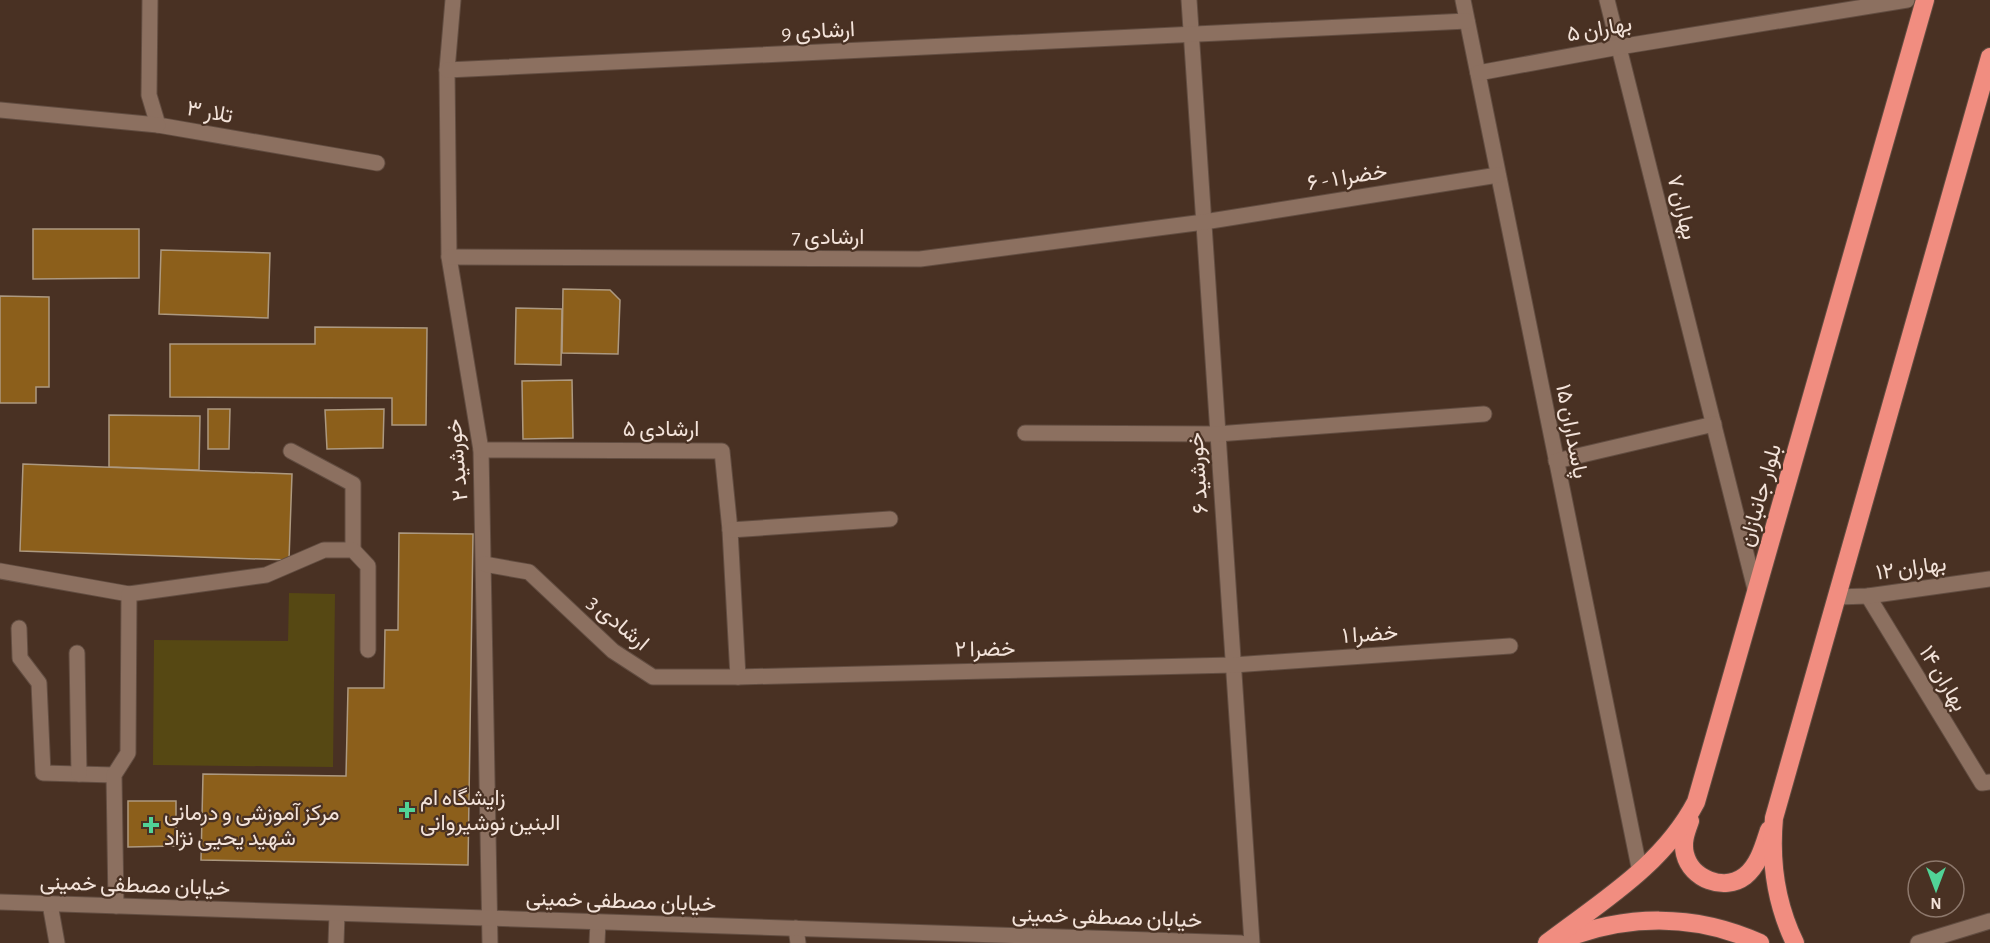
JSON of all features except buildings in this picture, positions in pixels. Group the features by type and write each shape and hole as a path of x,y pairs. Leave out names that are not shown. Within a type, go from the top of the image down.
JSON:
{"highway":[{"name":"بلوار جانبازان","path":"1547,943 1640,872 1670,844 1690,814 1701,789 1925,0"},
{"path":"1701,789 1684,841 1685,854 1690,866 1698,875 1710,881 1735,882 1746,876 1754,866 1774,818 1990,57"},
{"path":"1774,818 1775,880 1784,916 1795,943"},
{"path":"1555,943 1601,926 1661,920 1716,927 1760,943"}],"street":[{"name":"تلار ۳","path":"150,0 149,95 159,124 377,163"},
{"name":"خورشید ۲","path":"453,0 447,70 449,257 481,450 489,943"},
{"name":"خورشید ۶","path":"1189,0 1252,943"},
{"name":"پاسداران ۱۵","path":"1463,0 1640,872"},
{"name":"بهاران ۷","path":"1607,0 1756,593"},
{"name":"بهاران ۵","path":"1478,73 1619,47 1907,0"},
{"name":"ارشادی 9","path":"447,70 1467,21"},
{"path":"0,110 159,124"},
{"name":"خضرا ۱ - ۶","path":"1203,222 1498,175"},
{"name":"ارشادی 7","path":"449,257 920,259 1203,222"},
{"path":"1025,433 1217,434 1484,414"},
{"path":"1556,461 1714,424"},
{"name":"ارشادی ۵","path":"481,450 722,452 730,530 738,677"},
{"path":"291,452 353,484 353,550 368,566 368,650"},
{"path":"730,530 890,519"},
{"path":"0,571 129,594 266,575 324,550 353,550"},
{"name":"ارشادی 3","path":"484,564 529,572 613,651 653,677 738,677"},
{"name":"بهاران ۱۲","path":"1837,597 1868,596 1990,579"},
{"path":"116,906 114,775 128,753 129,594"},
{"name":"بهاران ۱۴","path":"1868,596 1986,783"},
{"path":"19,628 20,658 39,683 43,773 114,775"},
{"name":"خضرا ۱","path":"1233,664 1510,646"},
{"path":"77,653 79,774"},
{"name":"خضرا ۲","path":"738,677 1233,664"},
{"name":"خیابان مصطفی خمینی","path":"0,902 598,922 797,936 1241,943"},
{"path":"50,904 57,943"},
{"path":"336,943 337,914"},
{"path":"1918,943 1990,921"},
{"path":"597,943 598,922"}],"shaded area":[{"path":"289,593 335,594 333,767 153,765 154,640 288,641"}],"place":[{"name":"زایشگاه ام البنین نوشیروانی","path":"407,810"},
{"name":"مرکز آموزشی و درمانی شهید یحیی نژاد","path":"151,825"}]}
